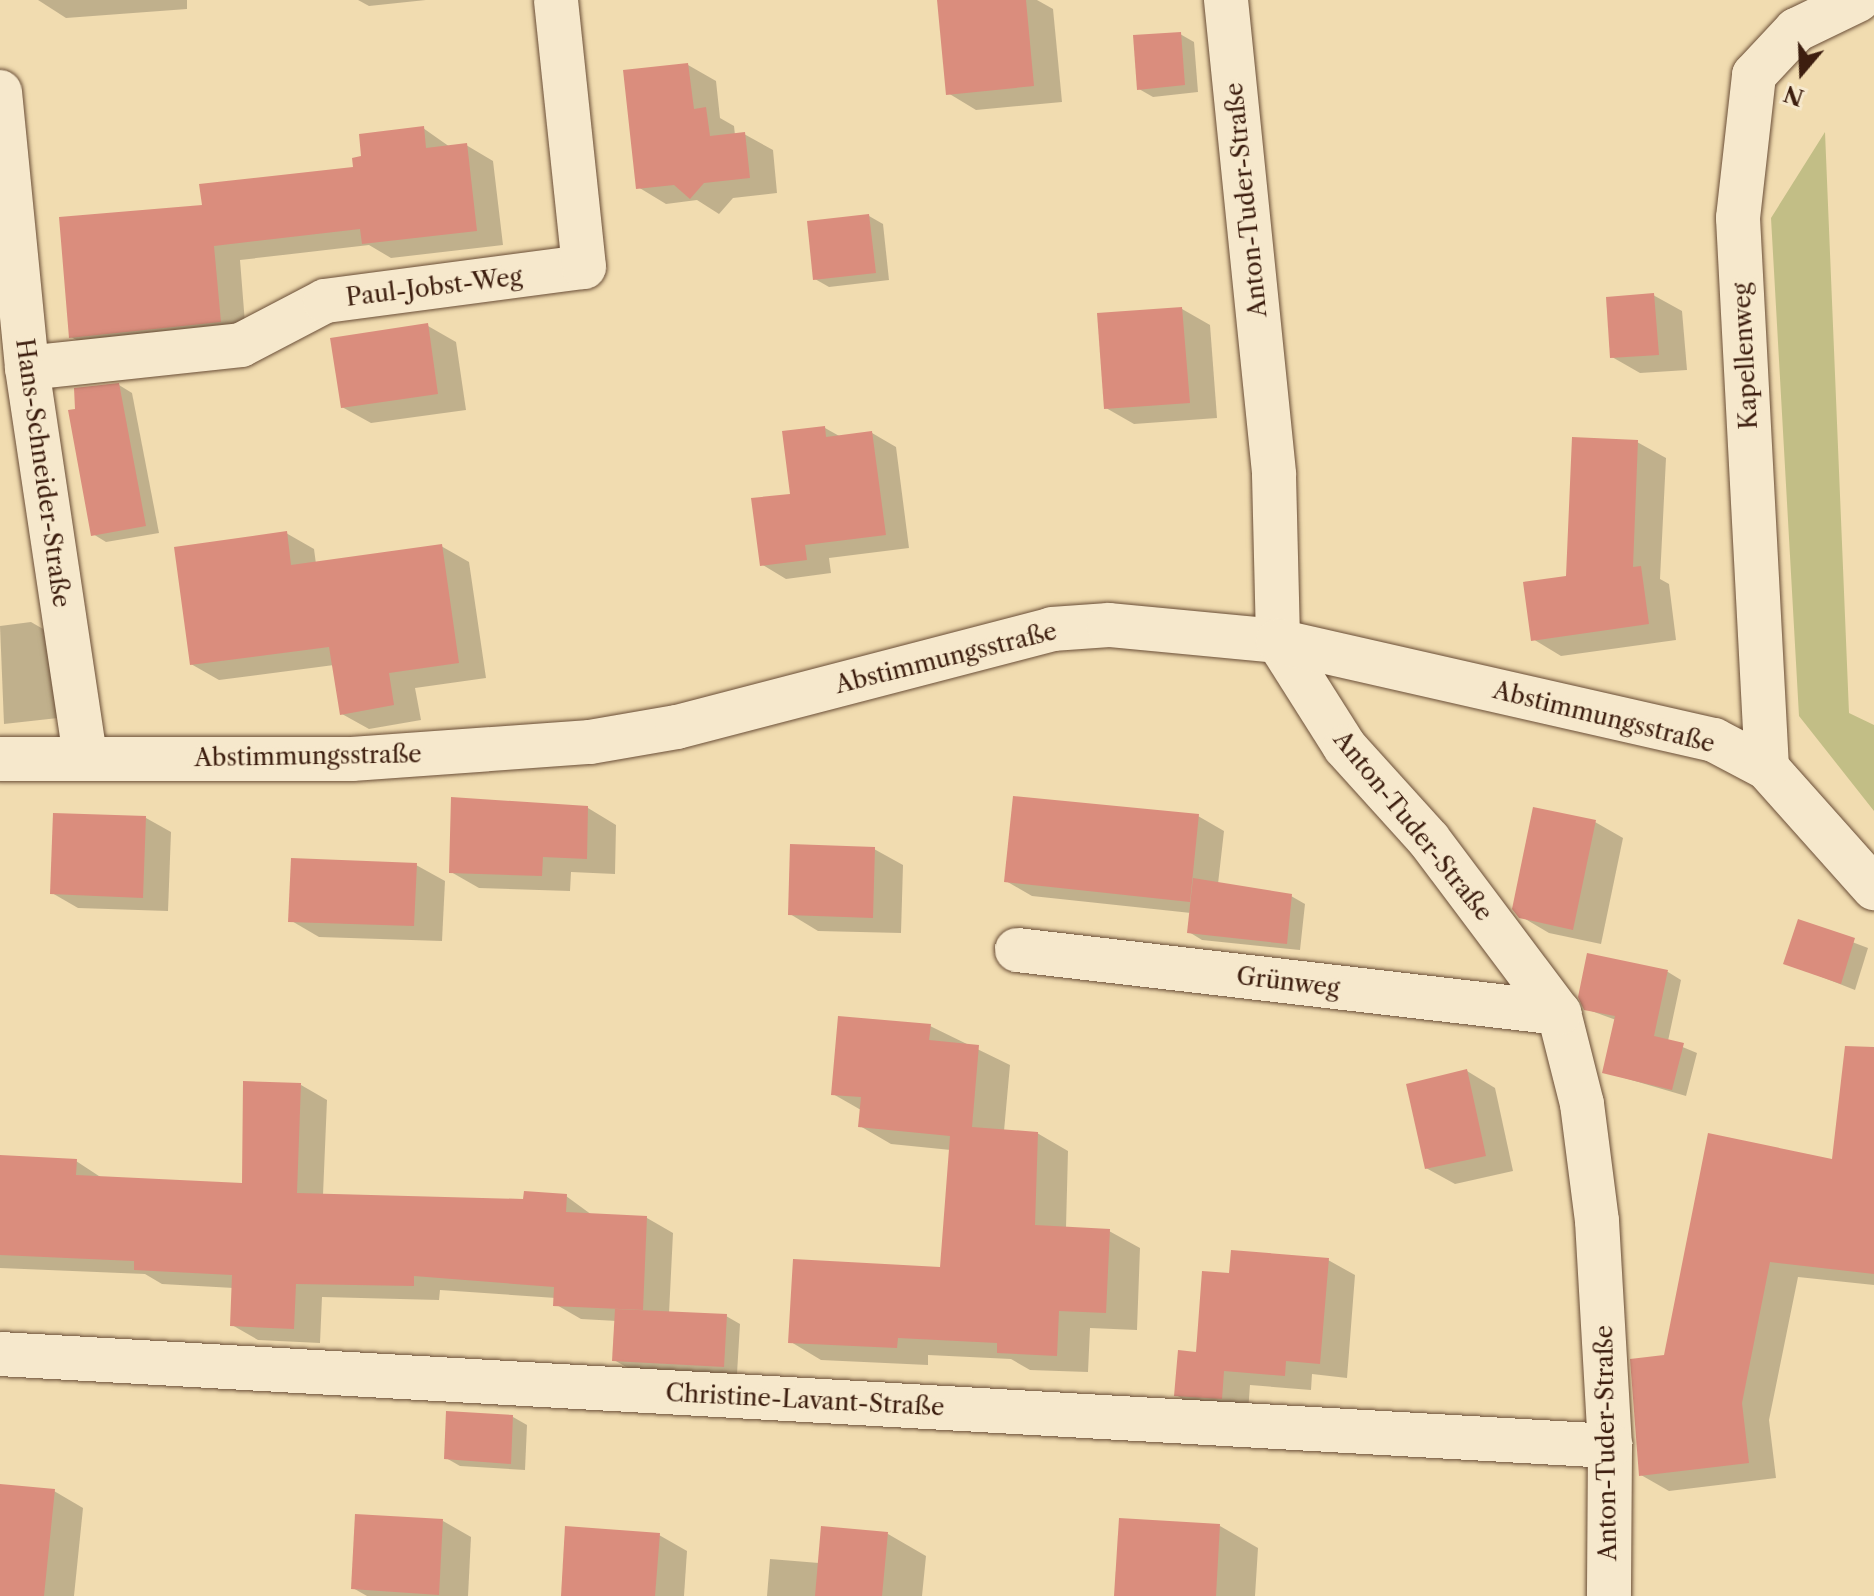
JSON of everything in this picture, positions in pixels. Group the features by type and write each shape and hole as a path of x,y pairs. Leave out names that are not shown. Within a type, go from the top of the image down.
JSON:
{"street":[{"name":"Paul-Jobst-Weg","path":"27,368 241,345 325,301 584,267 556,0"},
{"name":"Anton-Tuder-Straße","path":"1226,0 1274,475 1278,641 1345,747 1429,840 1559,1013 1582,1104 1597,1221 1610,1446 1609,1596"},
{"name":"Kapellenweg","path":"1767,768 1738,218 1750,107 1754,75 1796,30 1858,0"},
{"name":"Hans-Schneider-Straße","path":"0,92 27,368 85,758"},
{"name":"Abstimmungsstraße","path":"0,759 352,759 590,742 677,727 1052,629 1109,625 1278,641 1714,740 1767,768 1874,888"},
{"name":"Grünweg","path":"1017,950 1559,1013"},
{"name":"Christine-Lavant-Straße","path":"0,1354 1610,1446"}],"shaded area":[{"path":"1825,132 1849,713 1874,725 1874,811 1799,716 1771,218"}],"building":[{"path":"937,0 1026,0 1034,86 946,95"},
{"path":"1181,32 1185,85 1137,90 1133,35"},
{"path":"688,63 694,109 706,107 710,136 745,132 750,178 704,183 690,199 674,185 636,189 623,70"},
{"path":"424,126 426,148 467,143 477,231 362,244 360,229 214,246 221,322 69,338 59,217 202,205 199,184 353,167 352,158 361,156 359,134"},
{"path":"869,214 876,273 813,280 807,221"},
{"path":"1654,293 1659,355 1610,358 1606,297"},
{"path":"1182,307 1190,403 1104,409 1097,313"},
{"path":"428,323 438,394 341,408 330,338"},
{"path":"119,383 146,526 91,536 68,410 75,409 74,388"},
{"path":"825,426 826,437 872,431 886,535 805,545 807,560 760,566 751,498 790,494 782,431"},
{"path":"1572,437 1638,440 1633,567 1641,566 1649,624 1531,641 1523,582 1566,576"},
{"path":"287,531 291,565 442,544 459,663 389,673 394,705 340,715 329,647 190,665 174,547"},
{"path":"1013,796 1199,814 1190,902 1004,882"},
{"path":"451,797 588,806 587,859 543,857 542,876 449,873"},
{"path":"1533,807 1596,820 1573,930 1519,918 1512,909"},
{"path":"53,813 146,816 143,898 50,894"},
{"path":"790,844 875,847 873,918 788,915"},
{"path":"291,858 417,863 414,926 288,922"},
{"path":"1193,878 1292,894 1287,944 1187,933"},
{"path":"1798,919 1855,938 1841,984 1783,964"},
{"path":"1587,953 1668,970 1654,1036 1684,1043 1672,1090 1602,1073 1615,1016 1584,1010 1578,997"},
{"path":"838,1016 931,1024 929,1040 979,1045 972,1127 1038,1132 1035,1225 1110,1229 1106,1313 1059,1311 1057,1356 997,1353 997,1343 898,1338 897,1348 788,1343 793,1259 940,1267 950,1136 858,1127 861,1097 831,1095"},
{"path":"1845,1046 1874,1047 1874,1274 1770,1262 1742,1403 1749,1463 1639,1476 1630,1359 1664,1355 1708,1133 1832,1159"},
{"path":"1467,1069 1486,1156 1425,1169 1406,1084"},
{"path":"243,1081 301,1083 297,1193 523,1199 524,1191 567,1194 566,1212 647,1216 643,1310 553,1306 554,1287 414,1276 414,1286 296,1284 294,1329 230,1326 232,1275 134,1270 134,1261 0,1255 0,1155 77,1159 76,1175 242,1183"},
{"path":"1231,1250 1329,1258 1320,1364 1286,1361 1285,1376 1224,1371 1222,1399 1174,1396 1178,1350 1196,1352 1202,1271 1229,1273"},
{"path":"615,1309 727,1314 724,1367 612,1361"},
{"path":"446,1411 513,1415 511,1464 444,1459"},
{"path":"0,1484 55,1489 44,1596 0,1596"},
{"path":"355,1514 443,1519 439,1595 351,1589"},
{"path":"1119,1518 1220,1524 1216,1596 1114,1596"},
{"path":"565,1526 660,1533 655,1596 561,1596"},
{"path":"821,1526 888,1532 882,1596 815,1596"}]}
